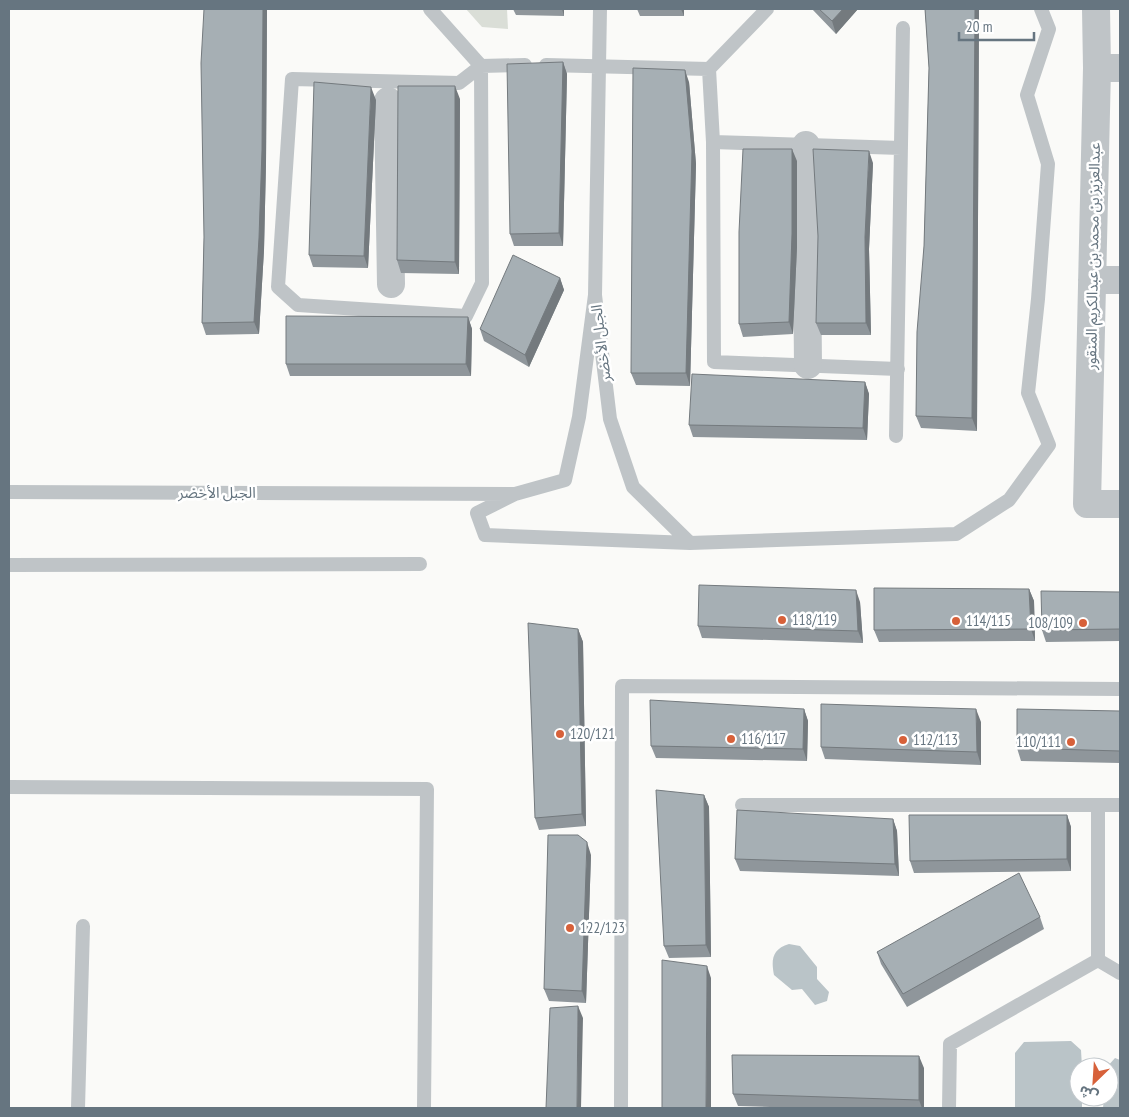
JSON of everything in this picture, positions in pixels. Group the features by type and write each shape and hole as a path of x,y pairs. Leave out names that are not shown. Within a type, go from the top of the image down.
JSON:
{"street":[{"name":"عبدالعزيز بن محمد بن عبدالكريم المنقور","path":"1096,9 1109,68 1092,280 1087,504 1120,504"},
{"path":"388,101 391,284"},
{"path":"806,145 808,365"},
{"path":"1092,280 1120,280"}],"lane":[{"path":"430,9 481,66 482,283 466,316 298,305 278,287 292,79 459,83 481,66 598,65 709,69"},
{"path":"595,295 600,9"},
{"path":"767,9 709,69 713,142 714,362 898,369"},
{"name":"الجبل الأخضر","path":"595,295 579,417 565,480 515,494 477,513 485,535 690,543 956,534 1009,500 1049,445 1028,392 1038,299 1048,164 1027,95 1049,29 1041,9"},
{"path":"896,436 903,28"},
{"path":"713,142 902,148"},
{"name":"الجبل الأخضر","path":"595,295 610,419 633,487 690,543"},
{"name":"الجبل الأخضر","path":"9,492 515,494"},
{"path":"9,565 420,564"},
{"path":"621,1108 622,686 1120,688"},
{"path":"9,787 427,789 424,1108"},
{"path":"742,804 1120,805"},
{"path":"1098,805 1098,960"},
{"path":"78,1108 83,926"},
{"path":"1098,960 1120,973"},
{"path":"949,1108 950,1044 1098,960"}],"shaded area":[{"path":"466,9 507,9 508,29 482,27"},
{"path":"789,944 800,946 817,967 817,979 829,992 827,1001 815,1005 802,989 792,990 774,975 774,956 779,949"},
{"path":"1071,1041 1081,1050 1081,1057 1069,1057 1069,1107 1082,1108 1015,1108 1015,1053 1024,1042"},
{"path":"1119,1060 1120,1108 1103,1108 1119,1107"}],"building":[{"path":"204,9 263,9 262,150 254,322 202,323 204,237 201,63"},
{"path":"819,9 843,9 832,21"},
{"path":"925,9 975,9 972,418 916,416 917,332 924,246 929,68"},
{"path":"563,62 559,233 510,234 507,64"},
{"path":"633,68 685,70 692,151 686,373 631,373"},
{"path":"314,82 371,87 364,256 309,255"},
{"path":"398,86 455,86 455,262 397,260"},
{"path":"743,149 792,149 789,322 739,324 739,232"},
{"path":"813,149 869,151 865,237 866,323 816,323 818,236"},
{"path":"513,255 560,278 525,355 480,329"},
{"path":"286,316 468,317 466,364 286,364"},
{"path":"692,374 865,382 863,428 689,425"},
{"name":"118/119","path":"699,585 856,590 858,631 698,626"},
{"name":"114/115","path":"874,588 1029,589 1031,629 874,630"},
{"name":"108/109","path":"1041,591 1120,592 1120,629 1042,630"},
{"name":"120/121","path":"528,623 578,629 582,814 535,818"},
{"name":"116/117","path":"650,700 804,709 803,749 651,746"},
{"name":"112/113","path":"821,704 976,709 977,752 821,747"},
{"name":"110/111","path":"1017,709 1120,711 1120,751 1017,748"},
{"path":"656,790 704,795 706,945 664,946"},
{"path":"737,810 893,819 895,864 735,859"},
{"path":"909,815 1067,815 1067,859 910,861"},
{"name":"122/123","path":"548,835 578,835 587,842 582,991 544,989"},
{"path":"1019,873 1040,917 903,994 877,952"},
{"path":"662,960 707,966 706,1108 662,1108"},
{"path":"578,1006 577,1108 546,1108 550,1008"},
{"path":"732,1055 919,1056 919,1100 733,1094"}],"place":[{"name":"118/119","path":"782,620"},
{"name":"114/115","path":"956,621"},
{"name":"108/109","path":"1083,623"},
{"name":"120/121","path":"560,734"},
{"name":"116/117","path":"731,739"},
{"name":"112/113","path":"903,740"},
{"name":"110/111","path":"1071,742"},
{"name":"122/123","path":"570,928"}]}
